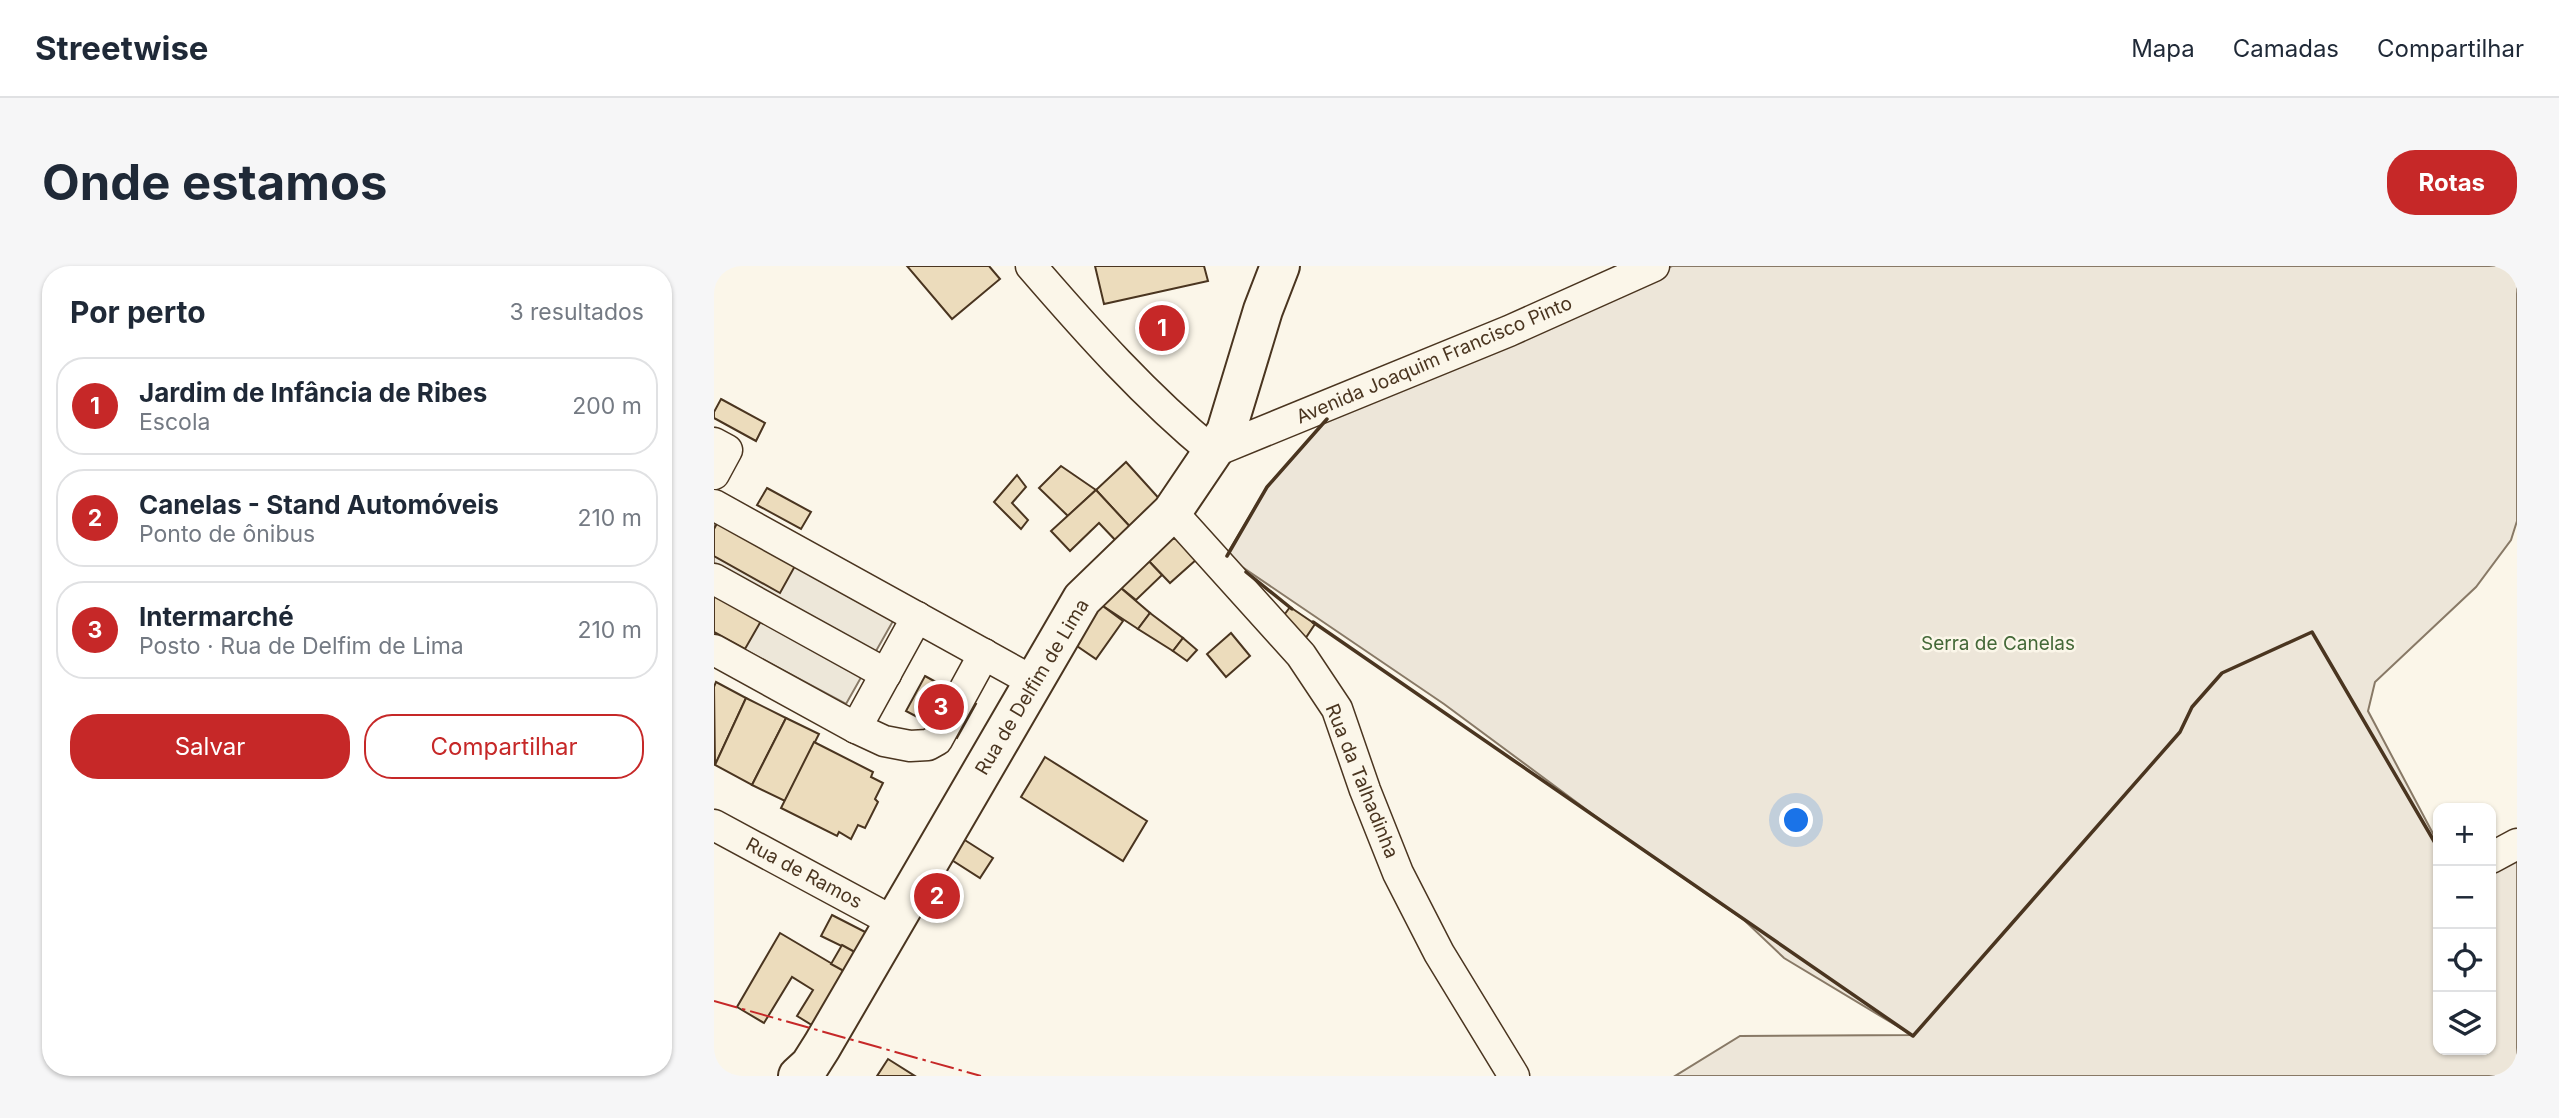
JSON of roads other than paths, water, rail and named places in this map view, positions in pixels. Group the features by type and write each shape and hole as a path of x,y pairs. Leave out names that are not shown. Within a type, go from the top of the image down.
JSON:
{"main road":[{"name":"Rua de Delfim de Lima","path":"798,1076 810,1065 822,1046 1082,599 1172,512 1226,432 1263,310 1280,266"}],"street":[{"path":"1031,266 1104,350 1173,419 1213,452"},
{"name":"Avenida Joaquim Francisco Pinto","path":"1213,452 1509,331 1654,266"},
{"path":"714,443 727,450 714,474"},
{"path":"714,505 1034,682"},
{"name":"Rua da Talhadinha","path":"1172,512 1301,655 1337,709 1398,873 1439,953 1514,1076"},
{"path":"714,579 886,674"},
{"path":"856,728 918,617"},
{"path":"714,650 856,728 884,741 910,746 928,745 937,740 984,654"},
{"name":"Rua de Ramos","path":"714,825 894,922"},
{"path":"2496,855 2517,844"}],"place":[{"name":"Jardim de Infância de Ribes","path":"1162,328"},
{"name":"Intermarché","path":"941,707"},
{"name":"Canelas - Stand Automóveis","path":"937,896"}],"park label":[{"name":"Serra de Canelas","path":"1998,643"}]}
